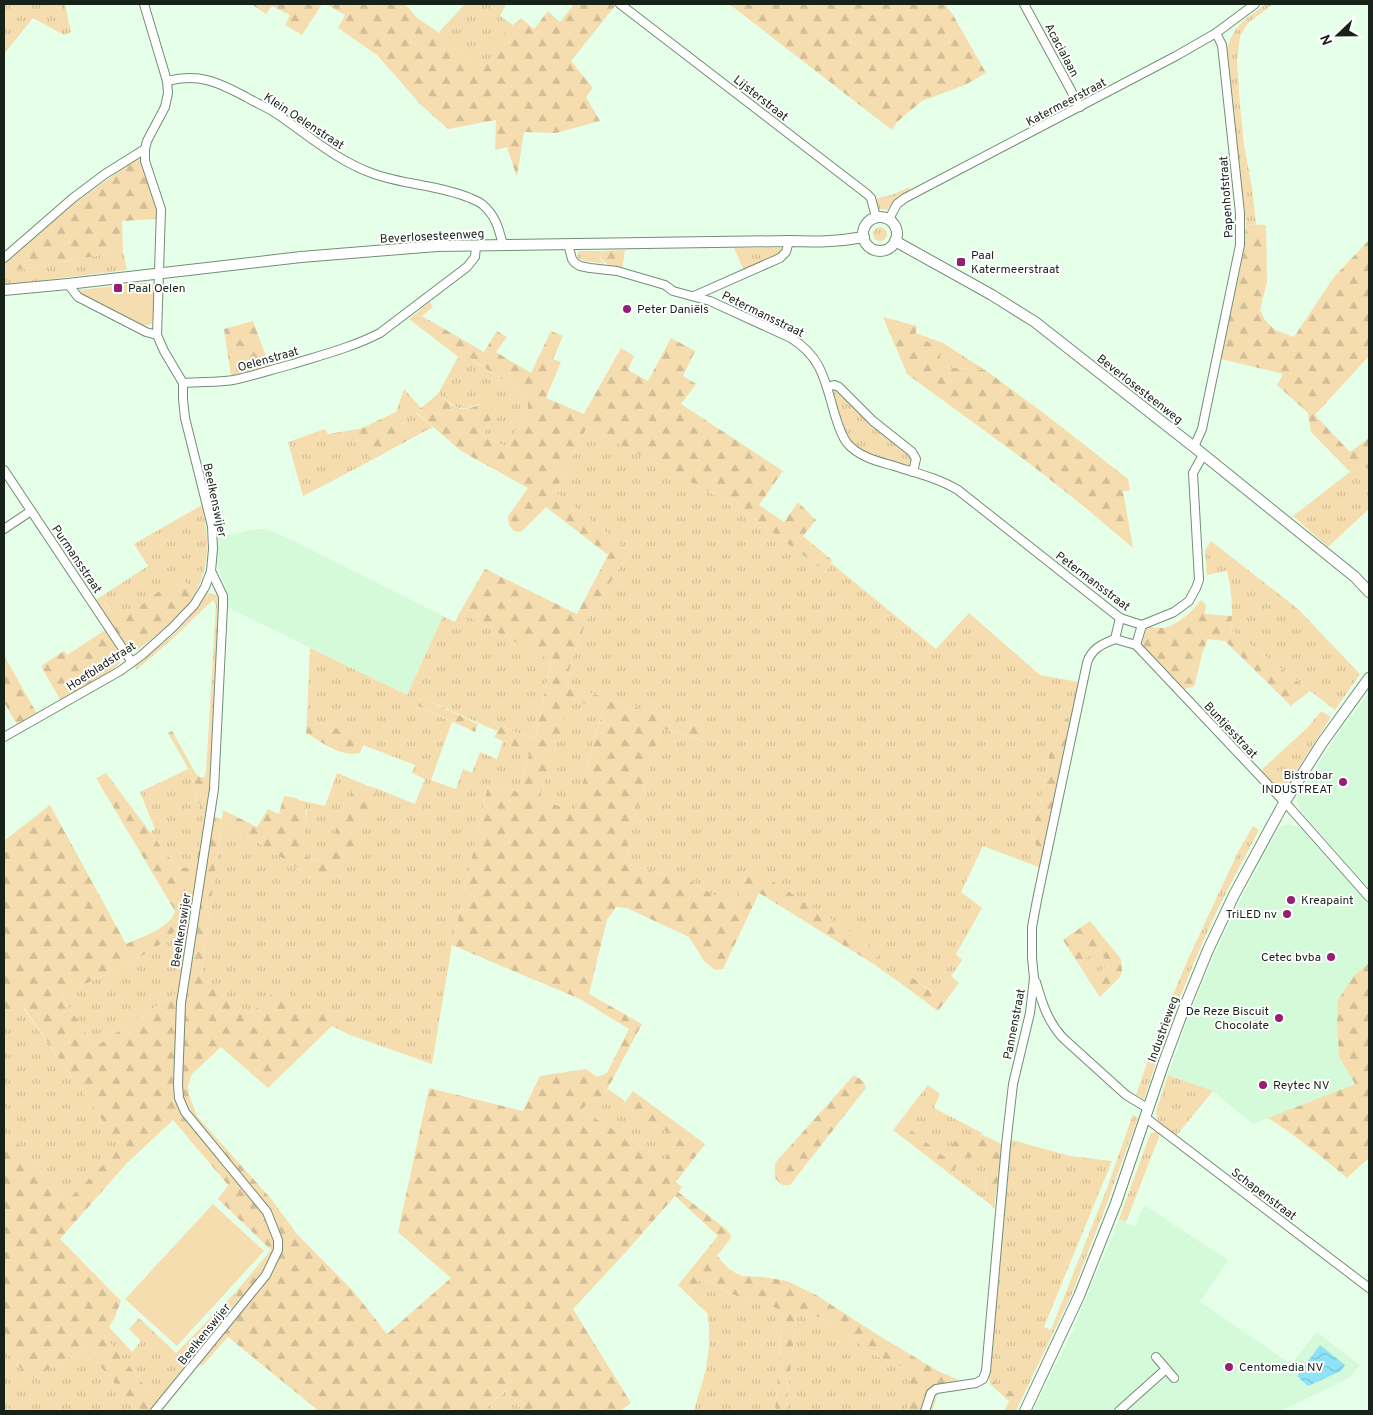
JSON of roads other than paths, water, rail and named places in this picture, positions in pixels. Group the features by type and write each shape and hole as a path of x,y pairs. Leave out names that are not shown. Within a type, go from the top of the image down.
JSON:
{"street":[{"path":"144,4 167,81 168,93 165,107 147,141 145,149 146,160 161,209 162,221 156,335 183,383"},
{"name":"Lijsterstraat","path":"620,4 871,198 876,217"},
{"name":"Acacialaan","path":"1024,4 1080,107"},
{"name":"Katermeerstraat","path":"889,220 897,204 905,198 1176,56 1216,32 1255,4"},
{"name":"Papenhofstraat","path":"1194,447 1204,421 1240,245 1239,204 1222,46 1216,32"},
{"name":"Klein Oelenstraat","path":"167,81 177,78 202,79 221,84 275,112 360,169 380,176 455,192 482,204 496,221 503,245"},
{"path":"4,258 73,198 105,174 145,149"},
{"path":"876,217 889,220 893,222 897,231 893,245 885,250 876,250 869,246 864,237 865,228 868,223 876,217"},
{"name":"Beverlosesteenweg","path":"4,290 369,251 437,246 828,242 864,237"},
{"name":"Petermansstraat","path":"694,296 780,258 786,252 789,241"},
{"name":"Beverlosesteenweg","path":"895,241 1022,313 1194,447 1355,577 1369,592"},
{"name":"Petermansstraat","path":"568,244 572,258 580,266 617,271 665,286 674,291 710,301 791,338 808,350 821,368 839,429 853,449 864,456 946,483 958,490 1120,618 1142,625"},
{"name":"Oelenstraat","path":"183,383 215,382 247,377 310,359 366,340 380,333 467,267 475,257 476,246"},
{"path":"68,284 78,297 146,332 156,335"},
{"name":"Beelkenswijer","path":"155,1411 266,1276 278,1250 278,1240 267,1212 185,1112 179,1098 182,1003 214,789 224,606 223,596 211,571 213,549 212,526 185,418 182,399 183,383"},
{"path":"827,388 839,387 873,422 912,452 916,459 913,472"},
{"path":"1120,618 1115,639 1136,645 1142,625 1182,607 1189,601 1196,588 1199,580 1199,568 1193,473 1203,455"},
{"name":"Purmansstraat","path":"4,470 131,661"},
{"path":"4,528 31,511"},
{"name":"Hoefbladstraat","path":"4,737 88,690 142,655 194,605 205,587 211,571"},
{"name":"Beverlosesteenweg","path":"1355,577 1369,584"},
{"name":"Pannenstraat","path":"925,1411 931,1393 936,1389 976,1383 983,1379 986,1371 1012,1093 1030,1013 1034,978 1032,928 1088,658 1102,644 1115,639"},
{"name":"Buntjesstraat","path":"1136,645 1284,803 1369,898"},
{"name":"Industrieweg","path":"1025,1411 1079,1296 1116,1203 1163,1066 1208,950 1238,887 1284,803 1322,743 1369,678"},
{"name":"Schapenstraat","path":"1034,978 1043,1006 1054,1029 1063,1038 1147,1114 1369,1288"},
{"path":"1156,1358 1174,1378"},
{"path":"1118,1411 1166,1368"}],"water":[{"path":"1320,1345 1345,1365 1341,1371 1308,1386 1297,1376"}],"place":[{"name":"Paal Katermeerstraat","path":"961,262"},
{"name":"Paal Oelen","path":"118,288"},
{"name":"Peter Daniëls","path":"627,309"},
{"name":"Bistrobar INDUSTREAT","path":"1343,782"},
{"name":"Kreapaint","path":"1291,900"},
{"name":"TriLED nv","path":"1287,914"},
{"name":"Cetec bvba","path":"1331,957"},
{"name":"De Reze Biscuit Chocolate","path":"1279,1018"},
{"name":"Reytec NV","path":"1263,1085"},
{"name":"Centomedia NV","path":"1229,1367"}]}
